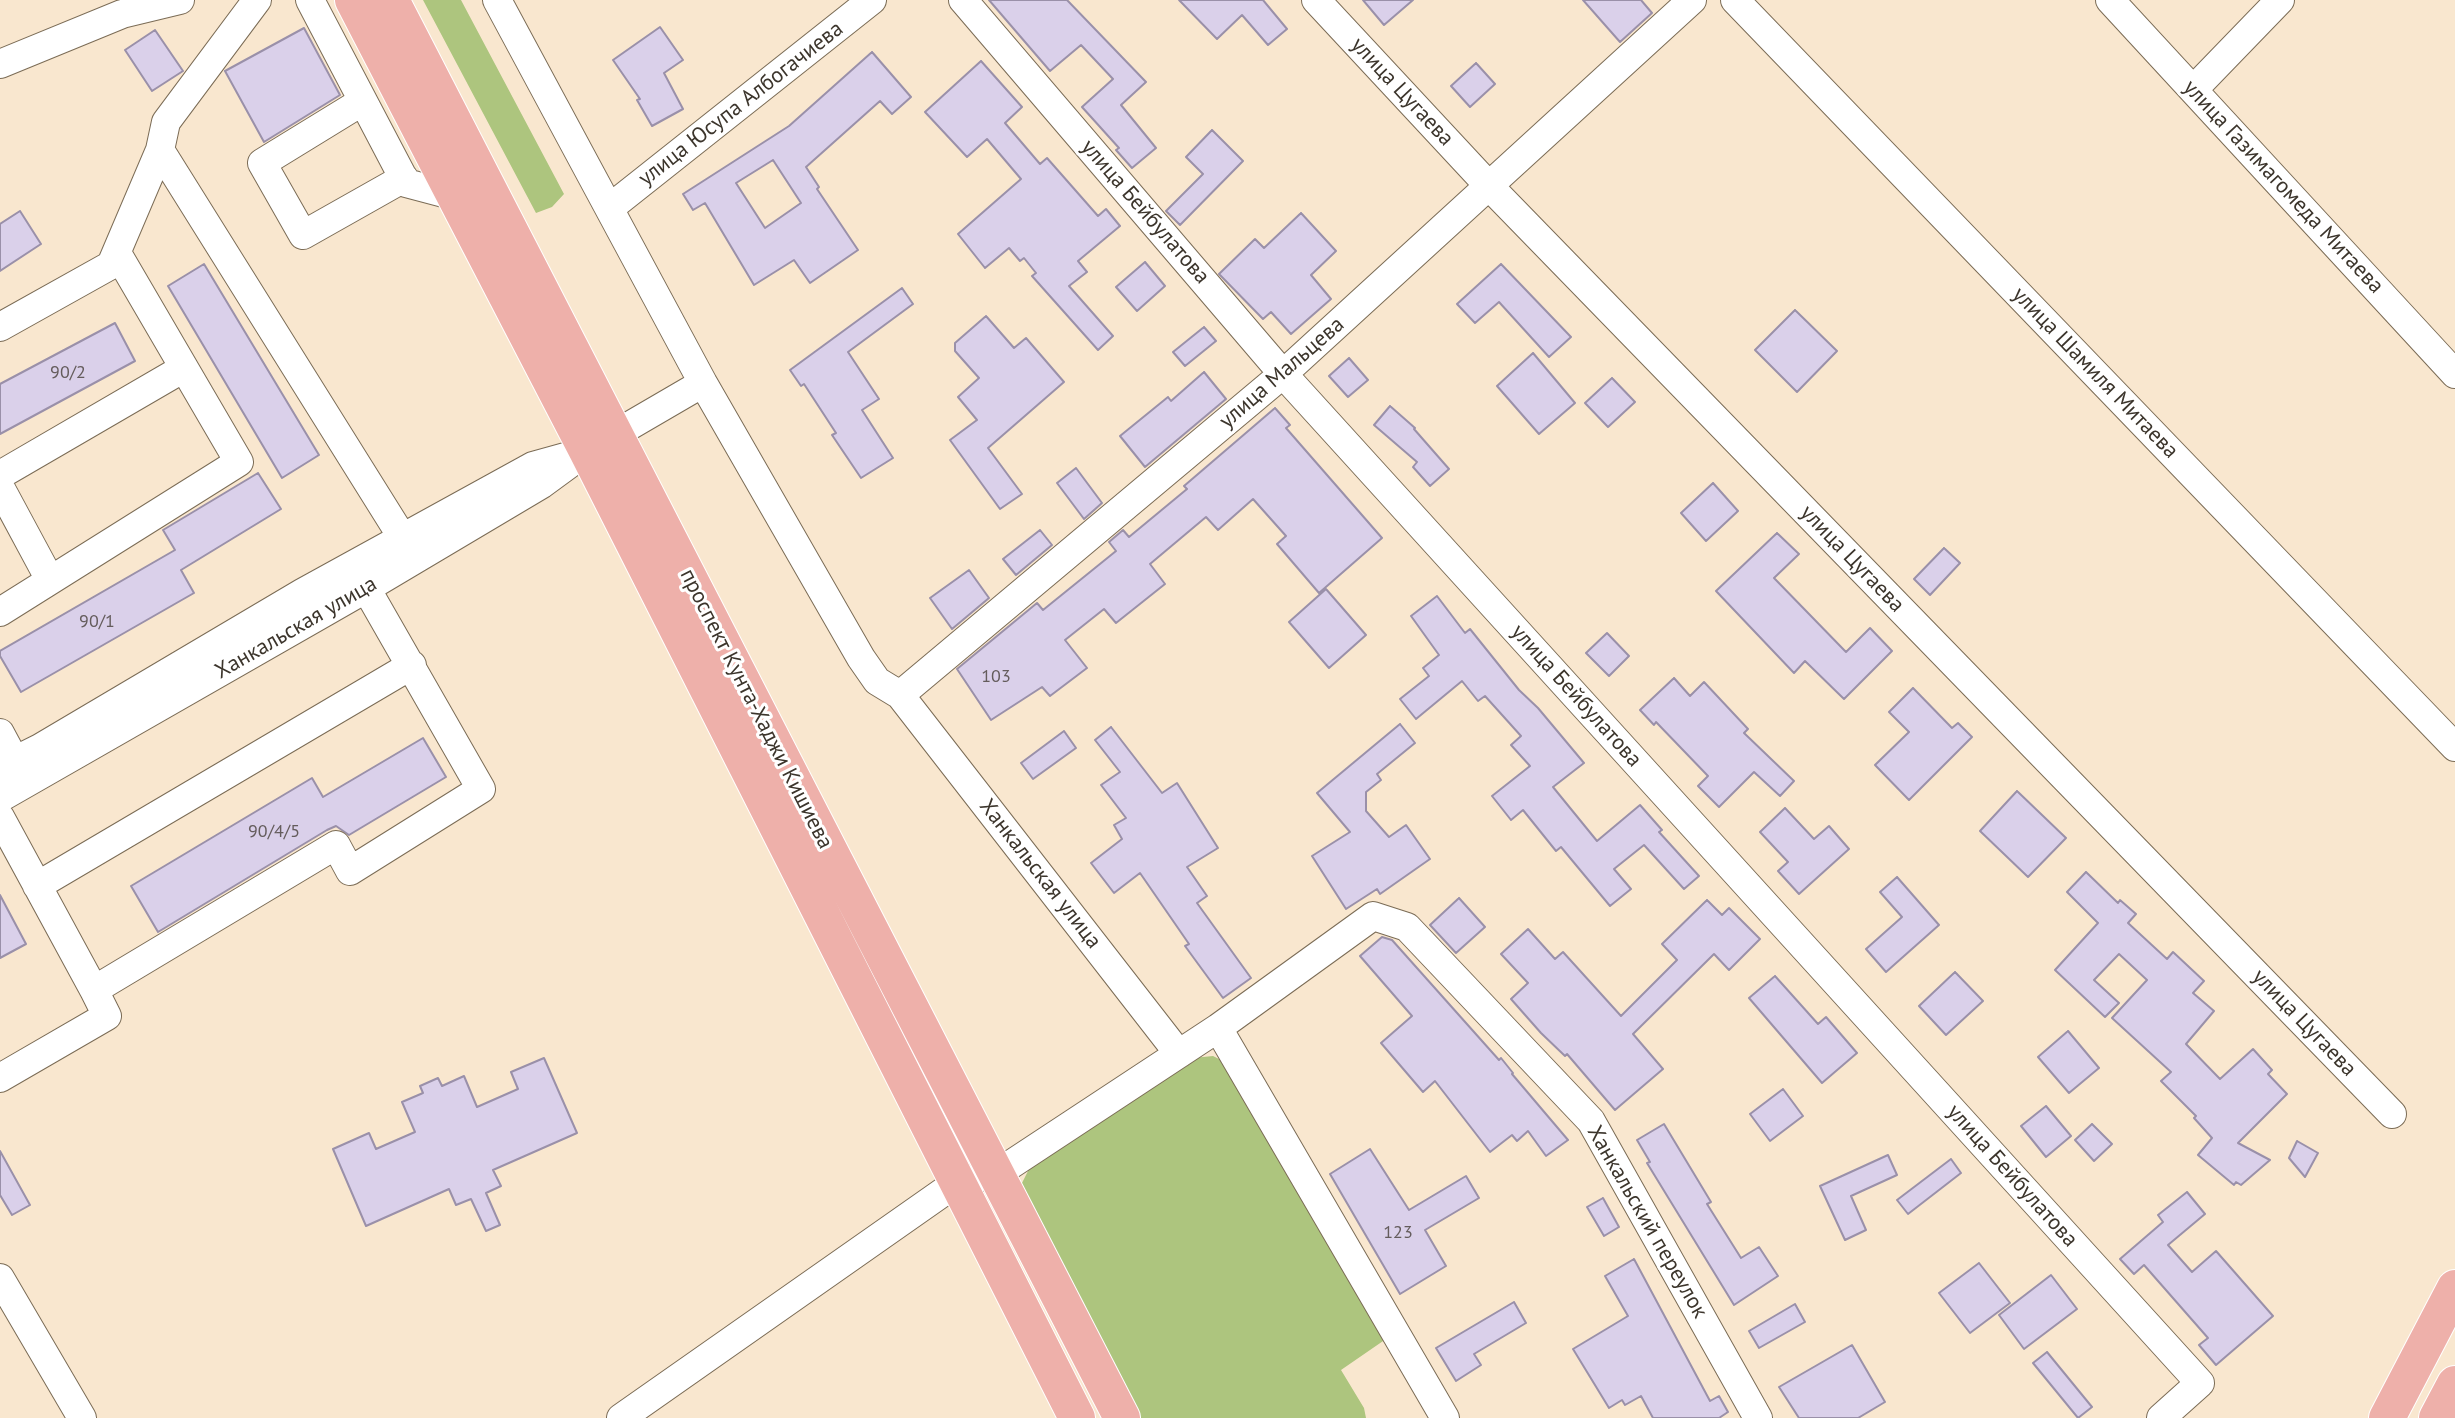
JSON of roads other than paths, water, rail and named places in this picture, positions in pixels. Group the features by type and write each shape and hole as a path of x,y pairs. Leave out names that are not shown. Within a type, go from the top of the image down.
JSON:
{"main road":[{"name":"проспект Кунта-Хаджи Кишиева","path":"353,0 455,196 601,443 998,1173 1122,1418"},
{"name":"проспект Кунта-Хаджи Кишиева","path":"391,0 956,1183 1077,1418"},
{"path":"2387,1418 2455,1288"},
{"path":"2437,1418 2455,1384"}],"street":[{"path":"0,64 122,14 180,0"},
{"path":"0,327 111,265 160,150 166,122 257,0"},
{"path":"310,0 406,183 455,196"},
{"path":"372,0 414,45"},
{"path":"497,0 703,383 861,658 877,681 900,695"},
{"name":"улица Юсупа Албогачиева","path":"611,207 872,0"},
{"name":"улица Бейбулатова","path":"963,0 1283,374 2200,1383 2161,1418"},
{"name":"улица Цугаева","path":"1316,0 1490,187 2392,1114"},
{"name":"улица Мальцева","path":"900,695 1283,374 1692,0"},
{"name":"улица Шамиля Митаева","path":"1735,0 2455,747"},
{"name":"улица Газимагомеда Митаева","path":"2110,0 2455,374"},
{"path":"2193,90 2280,0"},
{"path":"363,101 262,163 303,235 404,178"},
{"path":"160,150 409,548"},
{"path":"0,612 239,462 117,253"},
{"path":"0,475 184,368"},
{"name":"Ханкальская улица","path":"0,798 14,770 409,548 542,484 601,443 703,383"},
{"path":"0,487 50,580"},
{"path":"94,990 336,845 350,871 481,789 360,577"},
{"path":"37,886 412,665"},
{"name":"Ханкальская улица","path":"900,695 1179,1054"},
{"path":"0,733 14,770"},
{"path":"0,817 107,1016 0,1078"},
{"name":"Ханкальский переулок","path":"1218,1028 1373,916 1407,927 1591,1121 1758,1418"},
{"path":"621,1418 956,1183 998,1173 1218,1028 1445,1418"},
{"path":"0,1278 82,1418"}]}
